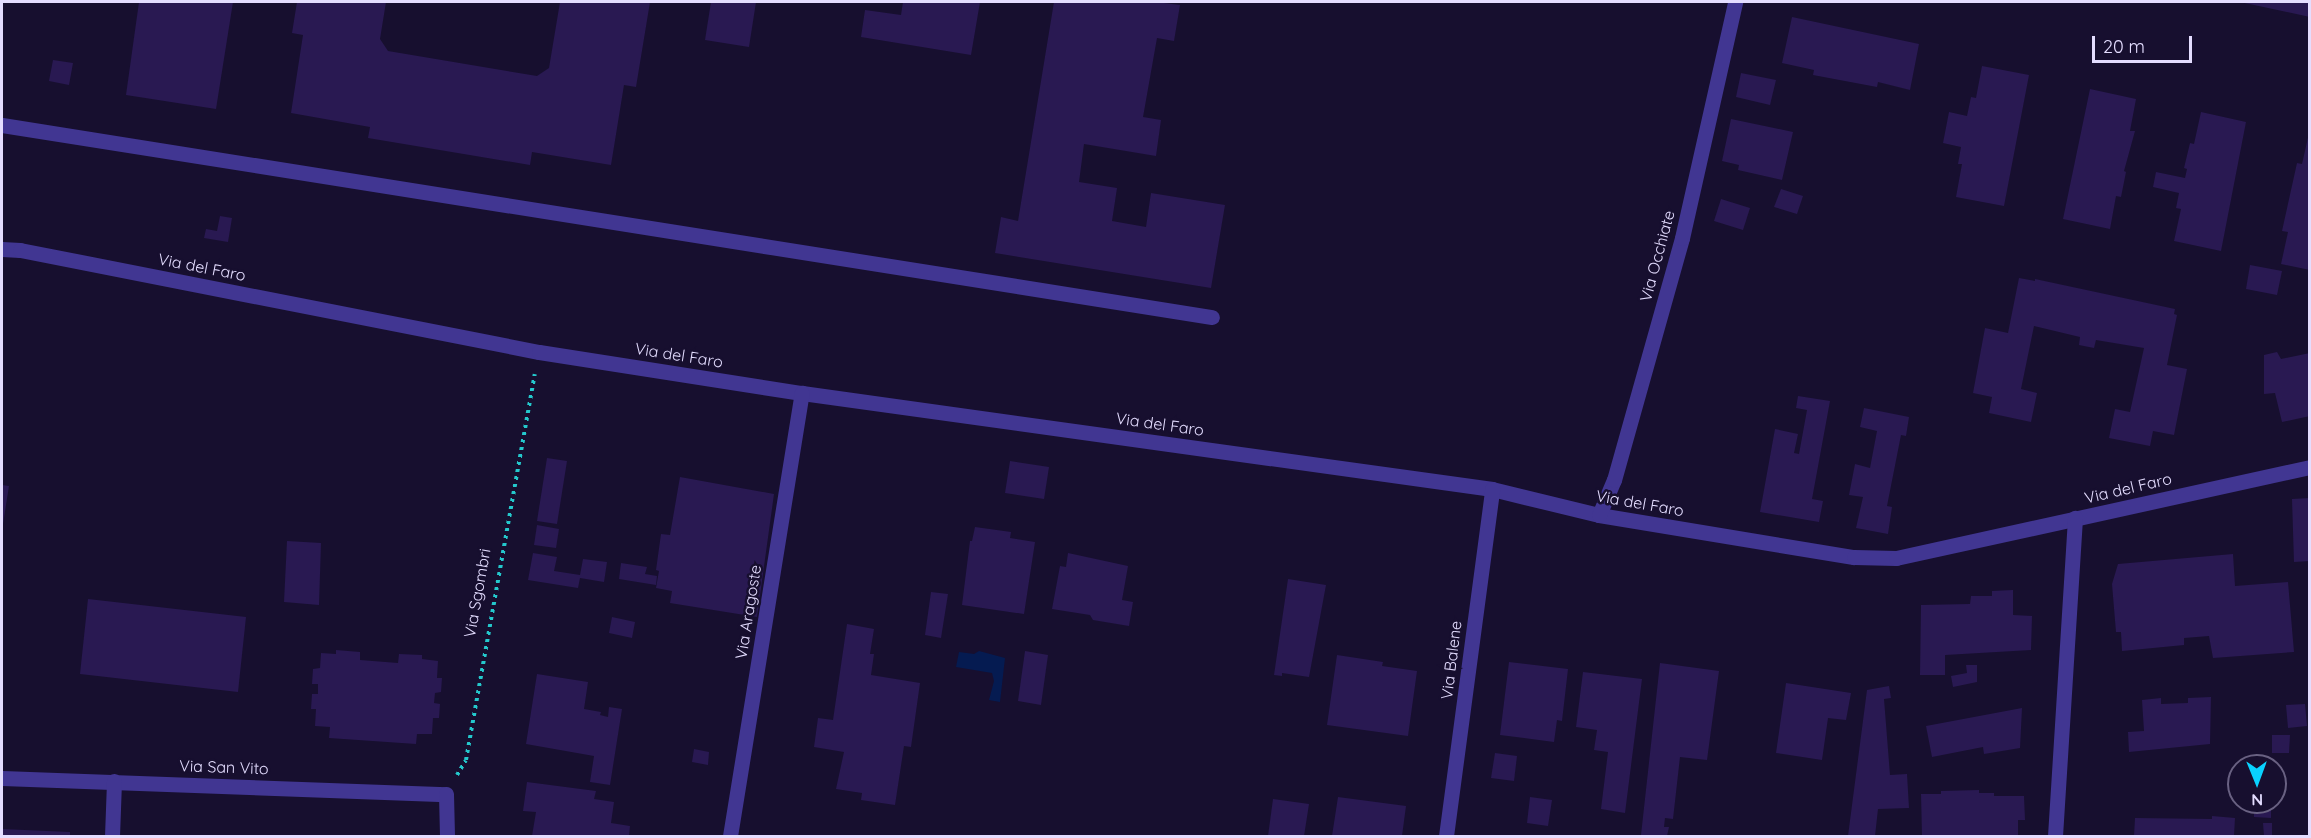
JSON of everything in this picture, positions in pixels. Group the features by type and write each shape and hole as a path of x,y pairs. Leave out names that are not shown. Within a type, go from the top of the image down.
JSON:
{"street":[{"name":"Via Occhiate","path":"1599,515 1614,480 1682,238 1735,2"},
{"path":"2,125 1212,317"},
{"name":"Via del Faro","path":"2,249 20,250 539,352 802,393 1492,489 1599,515 1854,558 1896,558 2310,467"},
{"name":"Via Aragoste","path":"730,837 802,393"},
{"name":"Via Balene","path":"1446,837 1492,489"},
{"path":"2055,837 2074,518"},
{"name":"Via San Vito","path":"2,778 446,794"},
{"path":"112,837 114,781"},
{"path":"446,794 447,837"}],"path":[{"name":"Via Sgombri","path":"446,794 466,760 539,352"}],"water":[{"path":"979,651 1005,658 1000,702 989,700 994,681 992,673 956,667 959,652 974,654"}],"building":[{"path":"139,2 233,2 216,109 126,95"},
{"path":"297,2 386,2 380,39 388,51 537,76 549,68 560,2 650,2 636,87 624,85 611,165 532,152 530,165 368,138 370,127 291,113 303,35 292,33"},
{"path":"711,2 756,2 749,47 705,40"},
{"path":"903,2 980,2 971,55 861,37 865,10 901,15"},
{"path":"1054,2 1156,2 1180,5 1174,41 1157,38 1143,117 1161,120 1156,156 1084,144 1079,182 1117,188 1112,221 1146,227 1151,193 1225,205 1211,288 995,253 1001,217 1018,221"},
{"path":"2240,2 2310,2 2310,17"},
{"path":"1792,17 1919,44 1910,90 1878,82 1877,87 1813,75 1814,70 1782,63"},
{"path":"53,60 73,63 69,85 49,81"},
{"path":"1982,66 2029,75 2004,206 1956,197 1962,164 1958,164 1961,147 1943,143 1949,112 1967,116 1971,97 1976,98"},
{"path":"1741,73 1776,80 1770,105 1736,97"},
{"path":"2090,89 2136,99 2130,131 2135,131 2124,171 2126,172 2121,197 2116,196 2110,229 2063,219"},
{"path":"2201,112 2246,122 2221,251 2174,241 2181,209 2176,208 2179,193 2153,187 2156,172 2185,178 2187,169 2184,168 2190,143 2194,144"},
{"path":"1731,119 1793,132 1782,180 1738,170 1739,165 1722,161"},
{"path":"2309,133 2310,270 2281,264 2288,232 2282,231 2297,163 2302,164"},
{"path":"1781,189 1803,196 1797,214 1774,207"},
{"path":"1721,199 1750,208 1743,230 1714,221"},
{"path":"220,216 232,218 228,242 204,238 206,229 217,231"},
{"path":"2250,265 2282,271 2277,295 2246,289"},
{"path":"2019,278 2035,281 2035,279 2175,309 2174,314 2177,315 2167,365 2187,369 2174,435 2153,431 2150,446 2109,438 2115,409 2130,412 2144,348 2096,340 2094,348 2079,345 2080,337 2034,326 2021,389 2037,393 2031,422 1989,413 1992,397 1973,393 1985,328 2008,333"},
{"path":"2277,352 2281,359 2310,353 2310,416 2282,422 2275,393 2264,394 2264,355"},
{"path":"1798,396 1830,401 1812,499 1823,501 1819,522 1760,512 1775,429 1798,434 1794,453 1799,454 1807,410 1796,408"},
{"path":"1864,408 1909,417 1906,436 1901,435 1887,506 1892,507 1888,534 1856,528 1863,497 1849,495 1855,464 1870,468 1877,431 1860,427"},
{"path":"547,458 567,461 557,524 537,521"},
{"path":"1010,461 1049,467 1044,499 1005,493"},
{"path":"680,477 774,494 757,617 670,603 672,591 656,588 661,534 670,535"},
{"path":"2,485 9,486 3,524 2,524"},
{"path":"2310,498 2310,561 2294,562 2292,499"},
{"path":"537,525 559,529 556,548 534,545"},
{"path":"975,527 1011,532 1010,538 1035,542 1024,614 962,605 970,541 972,541"},
{"path":"287,541 321,543 319,605 284,602"},
{"path":"533,553 557,557 554,571 580,575 583,559 607,562 604,582 580,578 578,588 528,580"},
{"path":"1068,553 1128,566 1122,600 1133,602 1129,626 1093,620 1090,615 1052,609 1060,566 1066,567"},
{"path":"2233,554 2235,586 2288,582 2294,652 2213,658 2209,636 2184,638 2184,645 2122,651 2121,632 2116,632 2112,584 2118,564"},
{"path":"621,563 647,567 645,574 657,576 656,585 619,579"},
{"path":"1288,579 1326,585 1309,677 1282,673 1282,676 1274,675"},
{"path":"2013,590 2013,615 2032,616 2031,650 1945,655 1945,675 1920,675 1921,605 1970,604 1971,596 1992,596 1992,591"},
{"path":"931,592 948,594 941,638 925,635"},
{"path":"88,599 246,617 238,692 80,674"},
{"path":"612,617 635,622 632,638 609,633"},
{"path":"847,624 874,629 870,654 874,654 871,675 920,683 911,747 904,746 895,805 861,800 862,793 836,789 844,752 814,747 818,718 833,720"},
{"path":"336,650 360,652 360,660 398,663 399,654 422,655 422,659 438,661 437,678 442,678 441,692 435,693 434,703 440,704 439,718 433,718 432,734 417,734 416,744 329,738 330,727 315,726 316,709 311,709 312,694 318,694 318,684 312,684 313,669 320,668 321,653 336,654"},
{"path":"1025,651 1048,655 1041,705 1018,701"},
{"path":"1337,655 1383,662 1382,666 1417,671 1408,736 1327,725"},
{"path":"1509,662 1568,669 1562,721 1557,720 1554,742 1500,735"},
{"path":"1660,663 1719,671 1707,760 1680,757 1673,819 1665,818 1664,827 1669,827 1667,836 1651,836 1641,835"},
{"path":"1966,665 1977,665 1977,682 1953,687 1951,676 1967,673"},
{"path":"1583,672 1642,679 1625,813 1601,809 1608,752 1594,750 1597,730 1576,727"},
{"path":"537,674 588,682 584,709 601,712 600,715 608,717 609,707 622,709 610,785 590,782 594,756 526,744"},
{"path":"1786,683 1851,693 1846,720 1828,718 1822,760 1776,753"},
{"path":"1889,686 1891,698 1884,699 1890,775 1907,774 1909,808 1878,809 1875,836 1848,836 1867,690"},
{"path":"2211,697 2210,744 2129,752 2128,732 2144,731 2142,700 2161,698 2161,704 2188,703 2188,698"},
{"path":"2305,704 2307,726 2288,728 2286,705"},
{"path":"2022,708 2020,748 1984,754 1983,747 1932,757 1926,726"},
{"path":"2272,735 2290,735 2289,753 2272,753"},
{"path":"694,749 709,752 708,765 692,762"},
{"path":"1495,753 1517,756 1514,781 1491,778"},
{"path":"527,782 596,791 594,799 614,802 611,823 630,826 629,836 532,836 536,812 523,811"},
{"path":"1979,790 1979,793 1994,793 1994,796 2024,796 2025,820 2018,820 2018,836 1922,836 1921,794"},
{"path":"1338,797 1406,806 1402,836 1332,836"},
{"path":"1530,797 1552,800 1548,826 1527,823"},
{"path":"1273,799 1309,804 1304,836 1268,836"},
{"path":"2254,814 2271,814 2271,818 2254,817"},
{"path":"2212,816 2235,818 2234,836 2134,836 2135,818 2212,819"},
{"path":"2263,823 2272,823 2272,836 2264,836"},
{"path":"2,829 70,832 70,836 2,836"}]}
